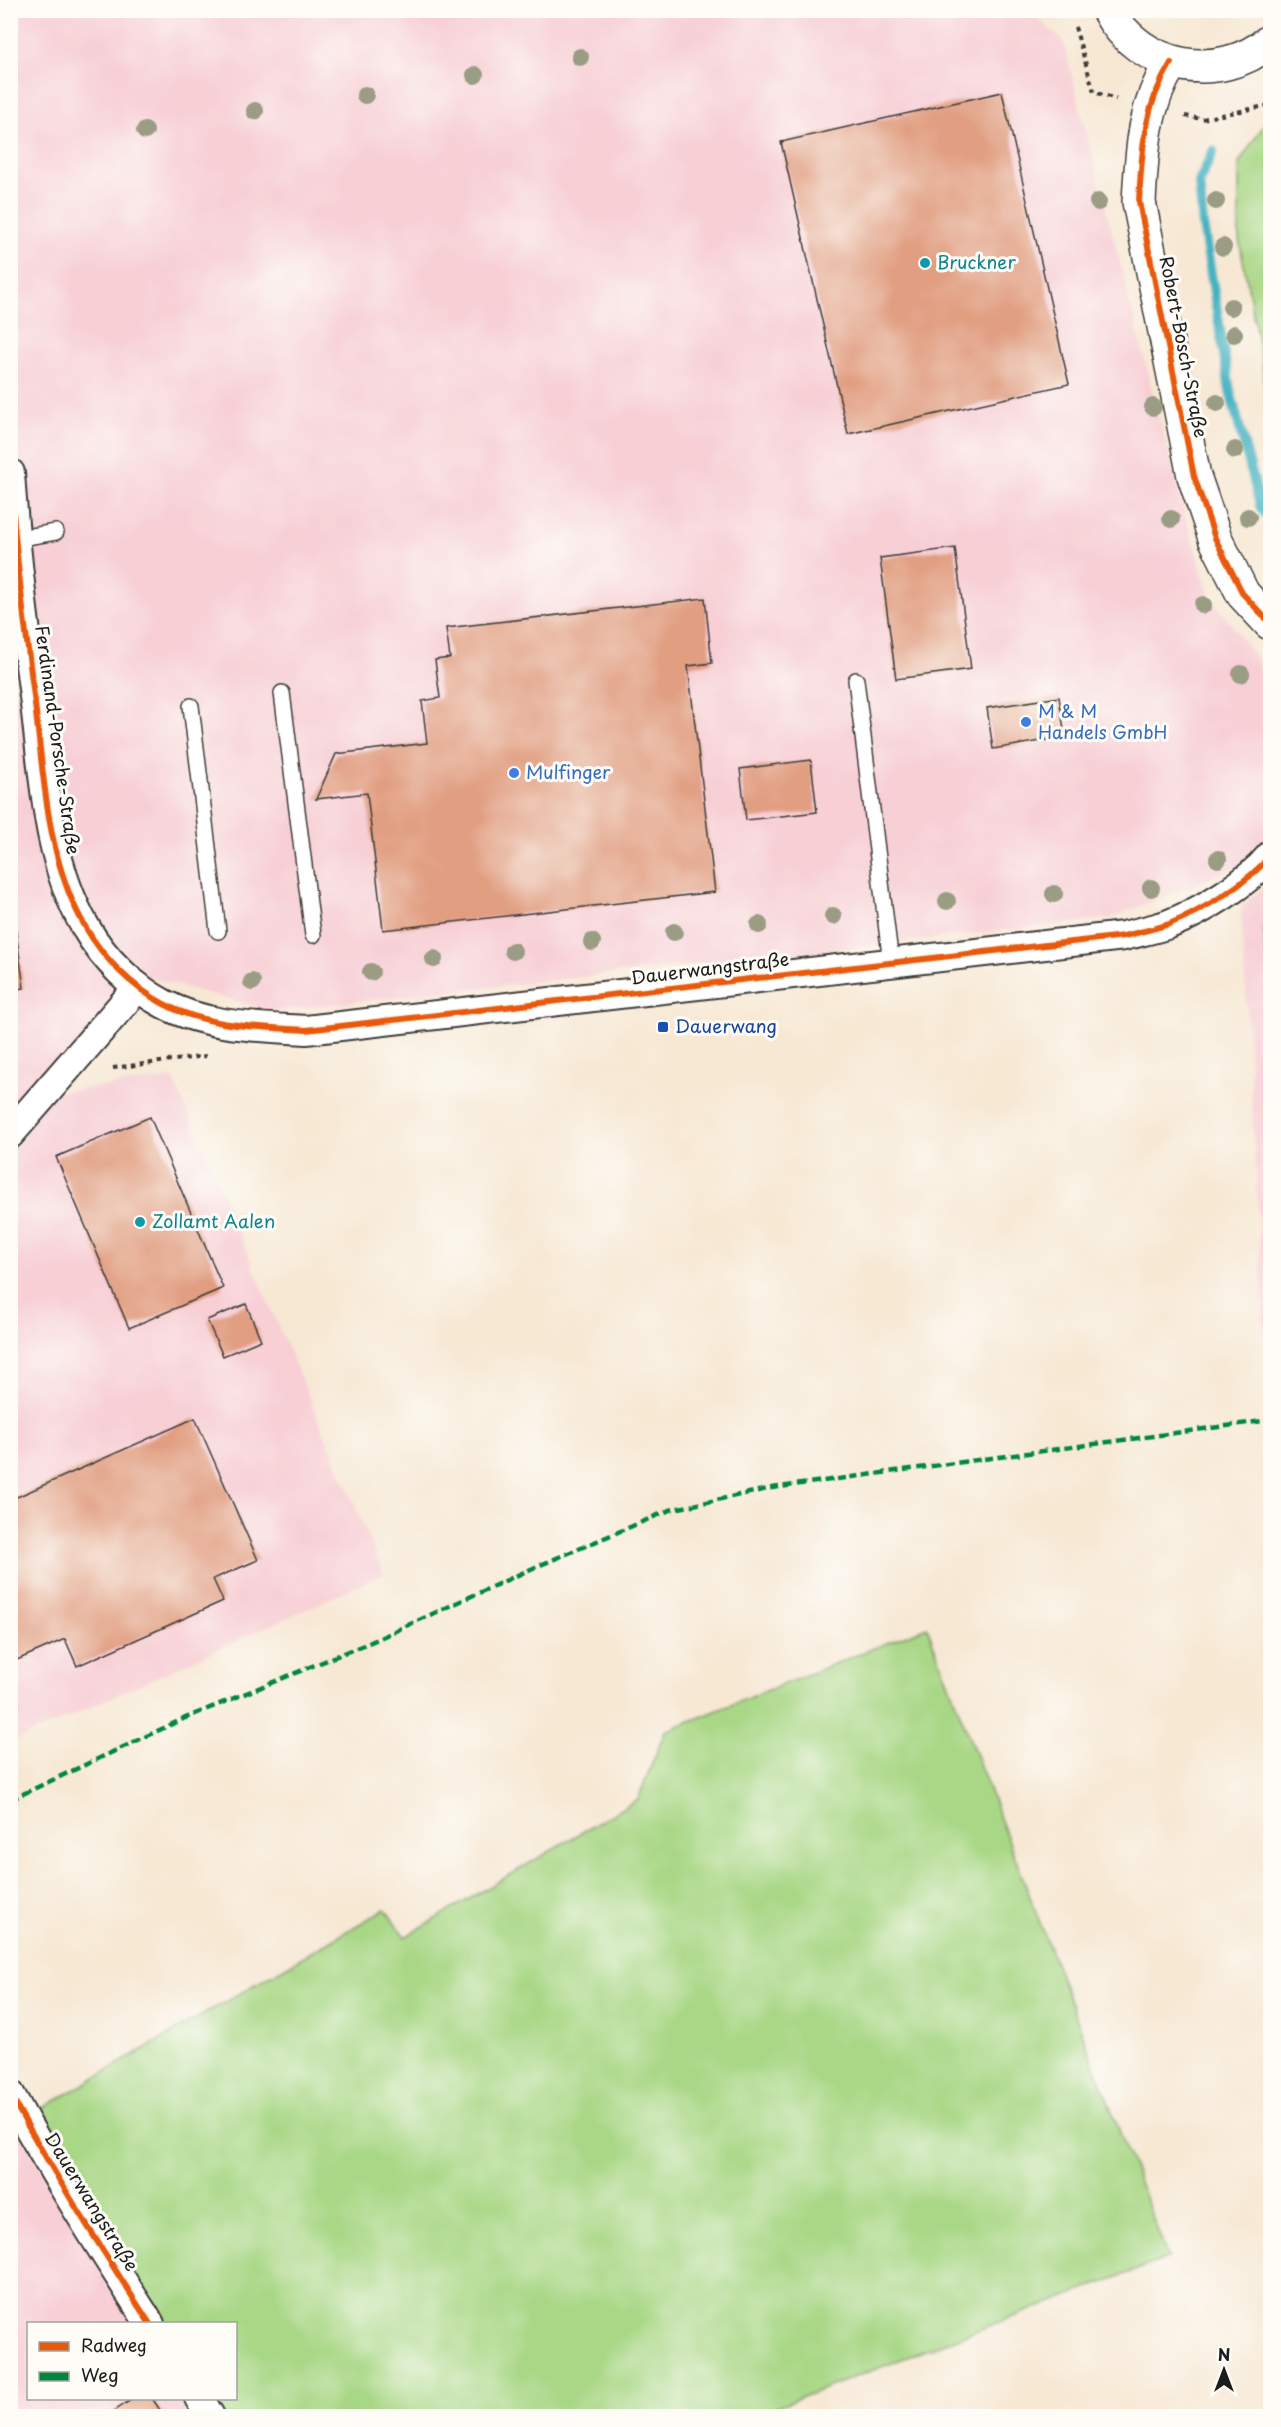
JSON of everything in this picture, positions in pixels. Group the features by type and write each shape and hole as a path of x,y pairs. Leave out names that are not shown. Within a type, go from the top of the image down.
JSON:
{"street":[{"path":"1108,10 1115,24 1140,48 1171,63 1200,67 1230,63 1258,52 1270,41"},
{"name":"Robert-Bosch-Straße","path":"1171,63 1160,81 1149,108 1139,202 1194,476 1215,538 1243,594 1270,623"},
{"name":"Ferdinand-Porsche-Straße","path":"10,473 14,539 55,847 68,889 86,928 107,959 138,987"},
{"name":"Dauerwangstraße","path":"138,987 165,1005 207,1020 250,1026 306,1029 891,963 1124,936 1169,924 1204,906 1259,869 1270,856"},
{"path":"10,1134 138,987"},
{"name":"Dauerwangstraße","path":"10,2094 87,2226 149,2322"},
{"path":"200,2400 210,2416"}],"lane":[{"path":"14,539 56,532"},
{"path":"856,680 891,963"},
{"path":"282,693 313,935"},
{"path":"191,706 218,931"}],"path":[{"path":"61,1074 214,1055"}],"shaded area":[{"name":"Dauerwang","path":"10,11 1030,11 1063,41 1184,513 1210,597 1256,657 1270,697 1270,837 1244,864 1108,919 272,1011 144,976 39,1094 173,1078 384,1574 11,1743"},
{"path":"1270,882 1270,1400 1268,1401 1241,906"},
{"path":"10,2118 135,2322 27,2322 27,2400 185,2400 195,2416 11,2416"}],"green space":[{"path":"1270,121 1270,439 1262,363 1239,239 1239,163 1265,123"},
{"path":"927,1627 1168,2258 752,2416 210,2416 200,2400 237,2400 237,2322 149,2322 24,2119 385,1909 405,1937 638,1799 665,1731"}],"building":[{"name":"Bruckner","path":"1002,92 1069,384 848,434 781,142"},
{"path":"955,548 971,669 896,679 880,558"},
{"name":"Mulfinger","path":"705,598 712,663 688,666 715,892 383,930 367,793 316,799 336,754 427,743 422,701 440,698 435,660 450,658 446,628"},
{"name":"M & M Handels GmbH","path":"1059,697 1065,737 993,749 987,708"},
{"path":"811,760 817,812 746,820 740,769"},
{"path":"12,903 24,988 10,990 10,904"},
{"name":"Zollamt Aalen","path":"150,1117 223,1288 129,1328 56,1157"},
{"path":"246,1304 261,1340 223,1356 207,1320"},
{"path":"195,1418 258,1560 213,1579 223,1601 77,1666 65,1639 10,1663 10,1500"},
{"path":"131,2400 153,2400 164,2416 107,2416"}],"waterway":[{"path":"1213,151 1199,182 1203,225 1230,391 1261,508 1270,521"},
{"path":"1270,921 1268,924 1270,953"}],"marked path":[{"path":"10,1800 183,1719 371,1642 531,1569 670,1510 772,1488 1270,1420"}],"cycle path":[{"path":"1171,63 1149,113 1143,147 1139,202 1194,476 1215,538 1243,594 1270,623"},
{"path":"10,473 45,790 55,848 63,876 86,928 101,951 130,981 152,997 180,1012 233,1025 306,1030 1124,936 1169,924 1196,912 1237,886 1270,856"},
{"path":"10,2094 60,2181 149,2322"}],"place":[{"name":"Bruckner","path":"925,263"},
{"name":"M & M Handels GmbH","path":"1026,722"},
{"name":"Mulfinger","path":"514,773"},
{"name":"Dauerwang","path":"663,1027"},
{"name":"Zollamt Aalen","path":"140,1222"}]}
